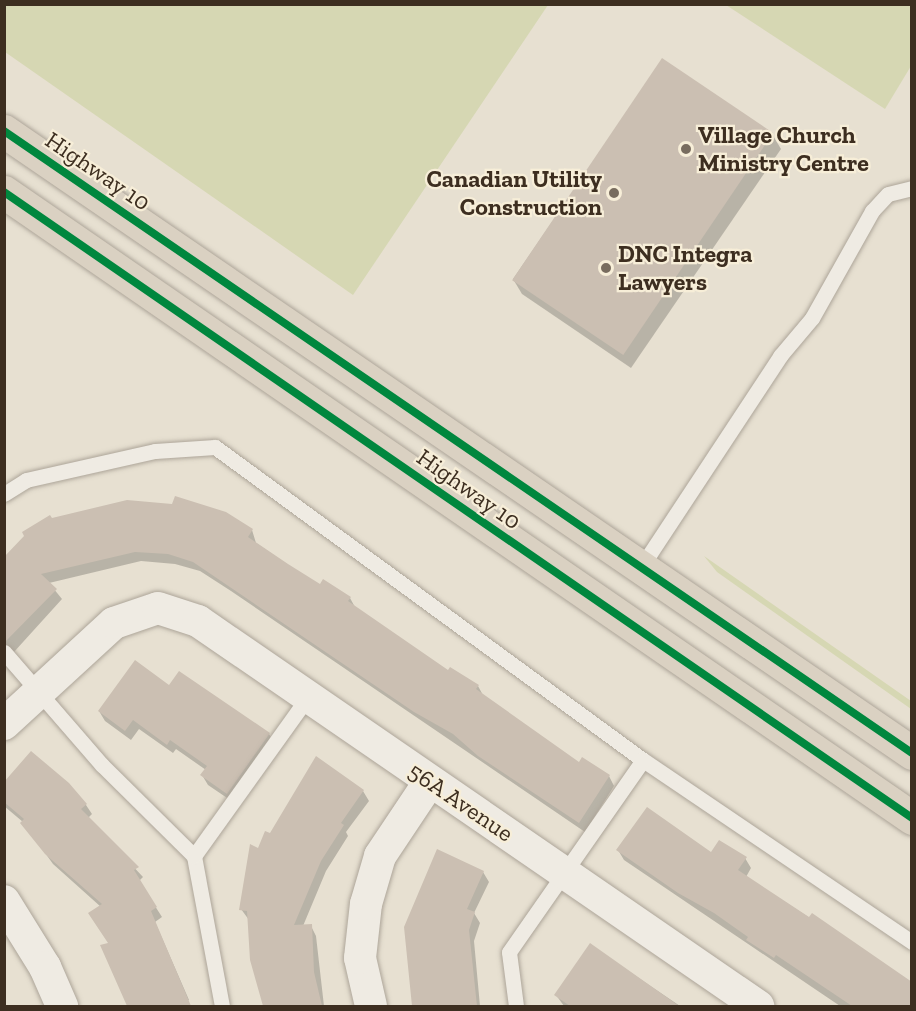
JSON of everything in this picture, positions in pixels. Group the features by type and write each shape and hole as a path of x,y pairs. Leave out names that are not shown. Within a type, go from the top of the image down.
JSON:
{"highway":[{"name":"Highway 10","path":"4,131 912,753"},
{"name":"Highway 10","path":"4,192 912,819"}],"street":[{"name":"56A Avenue","path":"38,692 114,623 158,608 198,621 758,1006"},
{"path":"4,724 38,692"},
{"path":"371,1006 360,958 366,904 380,856 430,781"},
{"path":"4,902 45,967 62,1006"}],"lane":[{"path":"641,567 780,356 812,318 872,210 888,194 912,188"},
{"path":"4,494 26,480 155,451 215,447 643,760 912,942"},
{"path":"4,652 102,765 194,856 222,1006"},
{"path":"194,856 307,698"},
{"path":"516,1006 509,952 643,760"}],"green space":[{"path":"5,4 548,5 353,295 5,52"},
{"path":"726,5 911,5 911,66 885,109"},
{"path":"704,556 911,701 911,709 717,572"}],"building":[{"path":"662,58 773,133 623,355 512,280"},
{"path":"175,496 226,512 253,529 248,537 320,584 323,579 351,597 348,601 448,670 450,667 479,685 476,689 579,762 582,757 610,775 579,823 478,756 453,734 414,712 193,562 168,554 135,552 41,574 57,589 4,643 4,557 24,536 22,532 50,515 52,518 127,500 172,504"},
{"path":"135,660 169,685 179,671 270,733 227,794 200,775 207,766 170,740 167,745 133,720 125,731 98,711"},
{"path":"31,751 69,783 87,804 81,809 139,867 134,870 157,907 151,911 191,1006 127,1006 100,945 108,943 88,913 102,904 45,854 20,823 24,819 4,802 4,782"},
{"path":"316,756 364,790 341,823 344,825 321,861 294,925 312,924 314,972 322,1006 263,1006 250,960 247,911 239,910 250,844 258,848 265,831 270,833"},
{"path":"647,807 711,852 719,840 747,857 738,870 809,917 812,913 912,982 912,1006 852,1006 776,955 774,958 746,940 748,937 714,913 678,893 616,850"},
{"path":"437,849 484,871 467,909 475,912 469,930 477,1006 412,1006 404,927"},
{"path":"590,943 679,1006 570,1006 554,995"}],"cycle path":[{"path":"4,131 912,753"},
{"path":"4,192 912,818"}],"place":[{"name":"Village Church Ministry Centre","path":"686,149"},
{"name":"Canadian Utility Construction","path":"614,193"},
{"name":"DNC Integra Lawyers","path":"606,268"}]}
